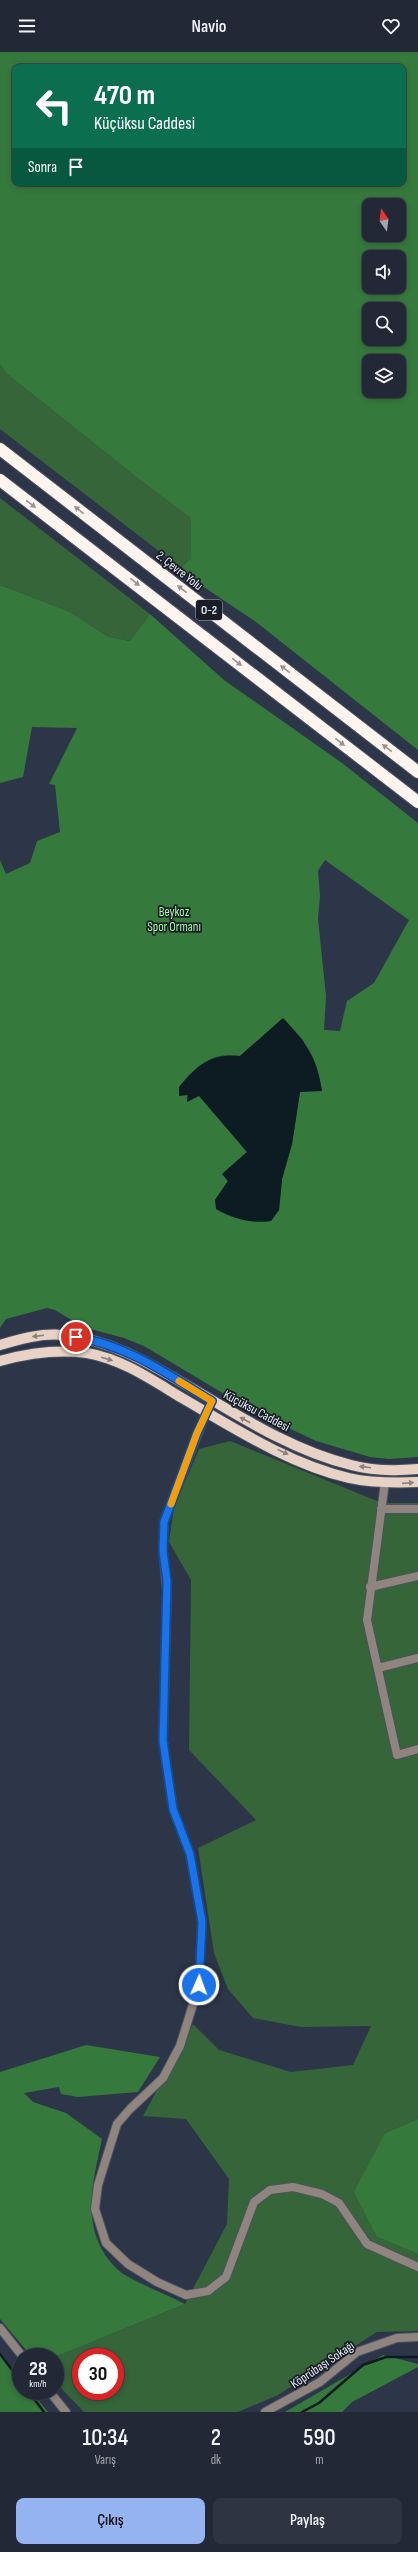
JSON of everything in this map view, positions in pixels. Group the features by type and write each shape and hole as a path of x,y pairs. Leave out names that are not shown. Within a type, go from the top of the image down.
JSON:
{"highway":[{"name":"2. Çevre Yolu","path":"0,449 418,772"},
{"name":"O-2","path":"0,480 418,802"}],"main road":[{"name":"Küçüksu Caddesi","path":"0,1346 25,1338 61,1335 92,1340 133,1353 245,1420 305,1449 352,1466 385,1470 418,1469"},
{"name":"Küçüksu Caddesi","path":"0,1361 27,1353 60,1350 88,1354 128,1365 239,1431 300,1461 349,1478 385,1482 418,1482"},
{"path":"143,1374 150,1364"},
{"path":"206,1412 212,1401"},
{"path":"385,1470 385,1482"}],"street":[{"path":"206,1412 164,1522 163,1551 167,1584 163,1741 173,1809 190,1854 202,1922 199,1985 180,2046 163,2078 130,2109 117,2124 98,2185 96,2209 106,2243 128,2264 157,2282 186,2295 208,2291 226,2277 254,2202 270,2190 293,2187 322,2194 339,2203 367,2244 418,2267"},
{"path":"385,1482 370,1587 367,1620 397,1755 418,1749"},
{"path":"381,1509 418,1509"},
{"path":"370,1587 418,1576"},
{"path":"378,1668 418,1658"},
{"path":"0,2328 16,2348"},
{"name":"Köprübaşı Sokağı","path":"265,2412 320,2382 357,2352 398,2338 418,2338"},
{"path":"56,2400 66,2412"}],"green space":[{"path":"0,52 418,52 418,750 256,622 195,581 181,568 191,558 191,518 135,476 7,374 0,364"},
{"path":"0,364 7,374 135,476 192,518 191,558 181,568 0,429"},
{"path":"0,498 150,614 130,641 109,637 68,611 0,585"},
{"name":"Beykoz Spor Ormanı","path":"0,585 68,611 109,637 130,641 150,614 224,680 342,763 418,823 418,1457 389,1459 370,1457 316,1441 251,1410 144,1346 124,1338 83,1327 55,1310 47,1308 6,1319 0,1328 0,860 6,874 30,863 37,841 60,832 55,785 49,784 77,728 32,727 23,777 0,783","holes":["325,860 409,920 374,983 347,1001 340,1031 324,1030 326,996 318,919 320,896 318,871","283,1018 303,1040 322,1090 300,1092 292,1144 282,1179 279,1210 215,1200 228,1181 222,1174 247,1152 199,1095 187,1102 188,1076 211,1059 231,1055 240,1056"]},
{"path":"230,1441 382,1503 418,1503 418,2119 385,2133 377,2237 418,2254 418,2331 377,2332 278,2395 238,2412 84,2412 72,2400 124,2400 124,2348 77,2348 185,2304 227,2224 229,2179 186,2119 143,2116 193,2024 219,2050 291,2072 353,2065 371,2026 301,2027 253,2018 228,1989 214,1953 198,1848 256,1820 189,1750 191,1580 169,1542 174,1508 199,1449"},
{"path":"86,2045 160,2057 138,2092 78,2097 61,2094 59,2087 24,2093 33,2102 66,2113 102,2139 92,2191 93,2224 97,2239 105,2254 122,2273 185,2304 77,2348 72,2348 72,2350 64,2353 64,2348 24,2348 0,2319 0,2072"},
{"path":"418,2119 418,2254 377,2237 354,2192 385,2133"},
{"path":"72,2350 72,2400 64,2391 64,2353"},
{"path":"0,2354 12,2368 12,2400 38,2400 48,2412 0,2412"},
{"path":"383,2355 418,2364 418,2367 352,2402 342,2412 285,2412"}],"shaded area":[{"path":"283,1018 298,1035 314,1059 322,1091 300,1092 292,1144 282,1179 279,1210 271,1221 257,1222 243,1220 229,1216 216,1209 215,1200 228,1181 222,1174 247,1152 199,1096 187,1102 188,1095 179,1096 179,1087 192,1072 205,1062 220,1057 240,1056"}],"waterway":[{"path":"0,2354 12,2370"},
{"path":"302,2412 319,2403 363,2365 386,2357 418,2357"},
{"path":"35,2400 44,2412"}],"slow traffic":[{"path":"171,1504 197,1433 212,1401 179,1381"}],"route":[{"path":"76,1337 92,1340 133,1353 212,1401 197,1433 164,1522 163,1551 167,1591 163,1741 173,1809 190,1854 202,1922 199,1985"}]}
